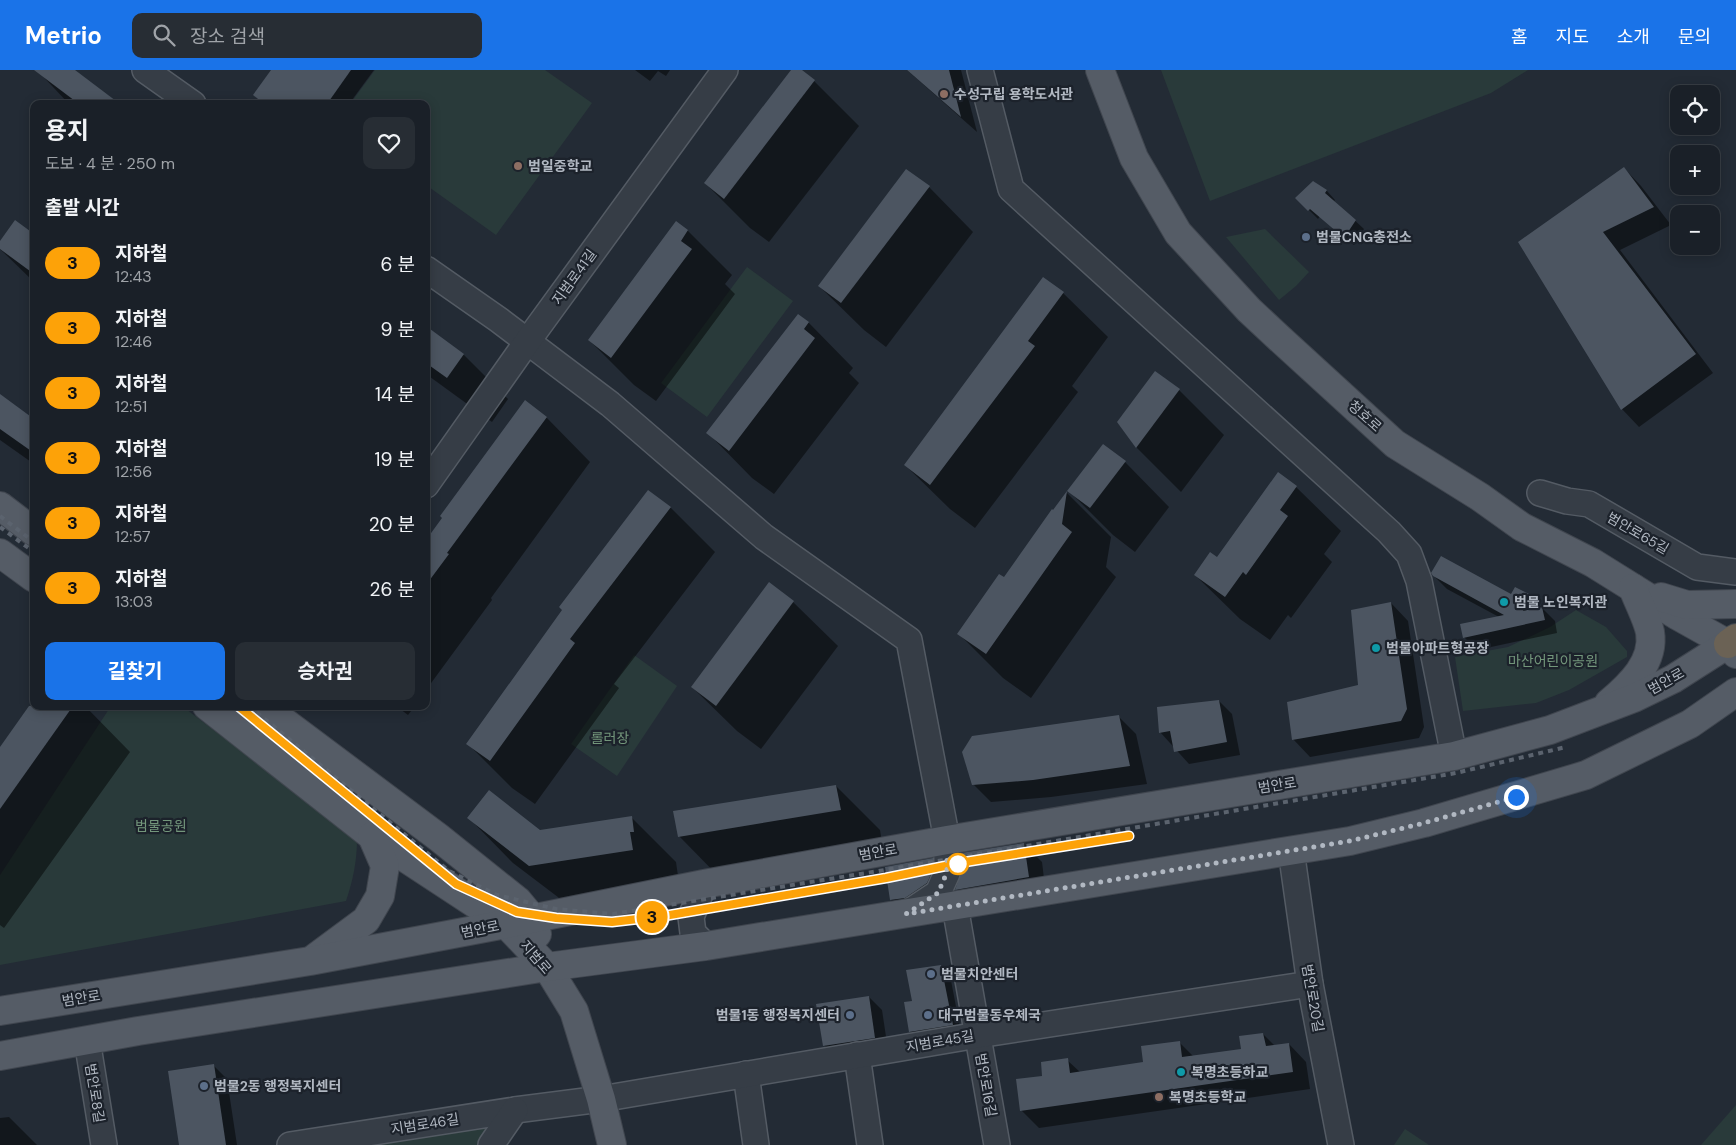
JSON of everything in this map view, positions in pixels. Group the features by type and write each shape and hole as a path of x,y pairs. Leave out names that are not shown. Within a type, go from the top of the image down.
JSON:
{"main road":[{"name":"청호로","path":"1100,70 1134,158 1178,232 1249,310 1395,444 1480,497 1522,527 1593,563 1733,645"},
{"path":"0,506 30,529"},
{"path":"0,553 30,575"},
{"path":"1633,588 1687,605 1736,604"},
{"path":"1598,713 1627,688 1649,658 1650,632 1633,588"},
{"name":"범안로","path":"0,1011 310,961 704,884 947,840 1454,756 1550,730 1598,713 1673,679 1733,645"},
{"path":"0,1056 138,1031 547,967 706,946 1350,841 1424,823 1586,775 1690,724 1736,692"},
{"name":"지범로","path":"212,710 372,836 506,924 547,967 574,1011 601,1099 612,1145"},
{"path":"268,710 438,837 518,901 532,919 547,967"},
{"path":"310,961 366,920 380,896 385,866 372,836"}],"street":[{"path":"145,70 186,100"},
{"name":"지범로41길","path":"430,479 527,342 725,70"},
{"path":"980,70 1011,189 1389,532 1409,554 1419,581 1454,756"},
{"path":"430,272 610,404 764,537 909,640 947,840 947,872 938,893 906,914"},
{"name":"범안로65길","path":"1540,493 1567,501 1589,504 1697,567 1736,572"},
{"name":"범안로20길","path":"1290,850 1310,984 1341,1145"},
{"path":"704,884 691,917 692,933 706,946"},
{"name":"범안로16길","path":"955,906 997,1145"},
{"name":"지범로45길","path":"601,1099 978,1035 1310,984"},
{"name":"범안로8길","path":"87,1040 104,1145"},
{"path":"857,1055 870,1145"},
{"path":"746,1074 756,1145"},
{"name":"지범로46길","path":"290,1145 335,1142 516,1110 601,1099"},
{"path":"492,1145 516,1110"}],"green space":[{"path":"375,70 545,70 592,103 496,235 430,188 430,100 353,100"},
{"path":"1161,70 1528,70 1491,93 1210,201"},
{"path":"1265,229 1309,272 1279,300 1226,237"},
{"path":"747,267 793,301 707,417 661,383"},
{"name":"마산어린이공원","path":"1576,610 1606,627 1627,651 1627,657 1569,690 1536,703 1463,711 1455,657 1508,647 1550,627"},
{"name":"롤러장","path":"634,655 677,686 617,776 571,744"},
{"name":"범물공원","path":"108,710 187,710 357,839 354,870 346,901 0,965 0,875"},
{"path":"1736,1105 1736,1145 1701,1145"},
{"path":"506,1116 485,1145 341,1145"},
{"path":"1405,1129 1429,1145 1394,1145"}],"building":[{"path":"34,70 75,70 115,100 74,100"},
{"path":"271,70 351,70 330,100 259,100 253,95"},
{"path":"791,70 802,70 815,80 724,199 704,183"},
{"name":"수성구립 용학도서관","path":"907,70 949,70 961,117"},
{"path":"1624,167 1654,207 1603,232 1696,354 1621,410 1518,242"},
{"path":"906,169 930,186 841,303 818,286"},
{"path":"1313,181 1327,190 1325,193 1356,220 1344,238 1310,209 1308,211 1295,198"},
{"path":"15,220 30,231 30,271 0,249 0,241"},
{"path":"676,221 688,230 681,241 692,249 611,358 588,340"},
{"path":"1043,277 1064,292 1028,341 1035,346 930,485 904,465"},
{"path":"798,314 809,322 804,329 815,338 729,451 706,433"},
{"path":"430,329 464,354 447,378 430,366"},
{"path":"1155,371 1180,389 1136,448 1117,422"},
{"path":"0,394 30,416 30,450 0,429"},
{"path":"525,400 547,417 447,553 449,554 430,580 430,534 442,518 440,516"},
{"path":"1103,444 1126,461 1090,508 1067,491"},
{"path":"1278,472 1297,486 1280,510 1288,516 1246,575 1243,572 1225,597 1194,575 1210,552 1217,557"},
{"path":"648,490 671,507 570,639 575,643 490,761 466,744 562,610 559,607"},
{"path":"1067,491 1062,524 1072,532 986,654 957,634 999,574 1004,577"},
{"name":"범물 노인복지관","path":"1441,556 1511,594 1515,587 1531,595 1523,611 1542,607 1545,620 1463,638 1460,624 1504,615 1433,576 1431,573"},
{"path":"769,582 794,601 716,706 691,687"},
{"name":"범물아파트형공장","path":"1391,602 1407,709 1401,721 1292,740 1287,702 1358,685 1351,610"},
{"path":"1219,700 1227,742 1174,752 1170,731 1159,733 1157,707"},
{"path":"29,706 30,710 70,710 0,809 0,747"},
{"path":"1119,715 1130,766 1033,780 972,785 962,752 972,736"},
{"path":"836,785 841,810 678,837 673,811"},
{"path":"489,790 540,830 632,816 634,832 630,832 633,850 529,866 467,818"},
{"path":"1024,843 1029,877 955,890 961,873 961,853"},
{"path":"933,858 933,870 927,883 905,898 890,900 885,867"},
{"path":"941,965 953,1025 909,1032 904,1002 912,1001 906,970"},
{"path":"869,996 875,1038 823,1046 816,1004"},
{"name":"복명초등하교","path":"1263,1033 1266,1046 1289,1043 1293,1072 1020,1111 1016,1079 1042,1076 1041,1062 1068,1058 1070,1073 1143,1062 1141,1046 1180,1041 1182,1057 1241,1049 1239,1036"},
{"path":"214,1064 226,1145 179,1145 168,1071"}],"railway":[{"path":"0,516 30,539"},
{"path":"0,527 30,549"},
{"path":"243,710 254,718"},
{"path":"254,710 449,871 497,895 556,909 613,914 1456,773 1566,747"},
{"path":"444,873 456,883 517,912 556,918 612,922 664,916 877,879"}],"metro line":[{"name":"3","path":"243,710 456,884 517,912 556,918 612,922 664,916 886,878 965,862 1129,836"}],"place":[{"name":"수성구립 용학도서관","path":"944,94"},
{"name":"범일중학교","path":"518,166"},
{"name":"범물CNG충전소","path":"1306,237"},
{"name":"범물 노인복지관","path":"1504,602"},
{"name":"범물아파트형공장","path":"1376,648"},
{"name":"범물치안센터","path":"931,974"},
{"name":"범물1동 행정복지센터","path":"850,1015"},
{"name":"대구범물동우체국","path":"928,1015"},
{"name":"복명초등하교","path":"1181,1072"},
{"name":"범물2동 행정복지센터","path":"204,1086"},
{"name":"복명초등학교","path":"1159,1097"}],"route":[{"path":"958,864 947,856 947,872 938,893 906,914 1350,841 1424,823 1516,797"}]}
